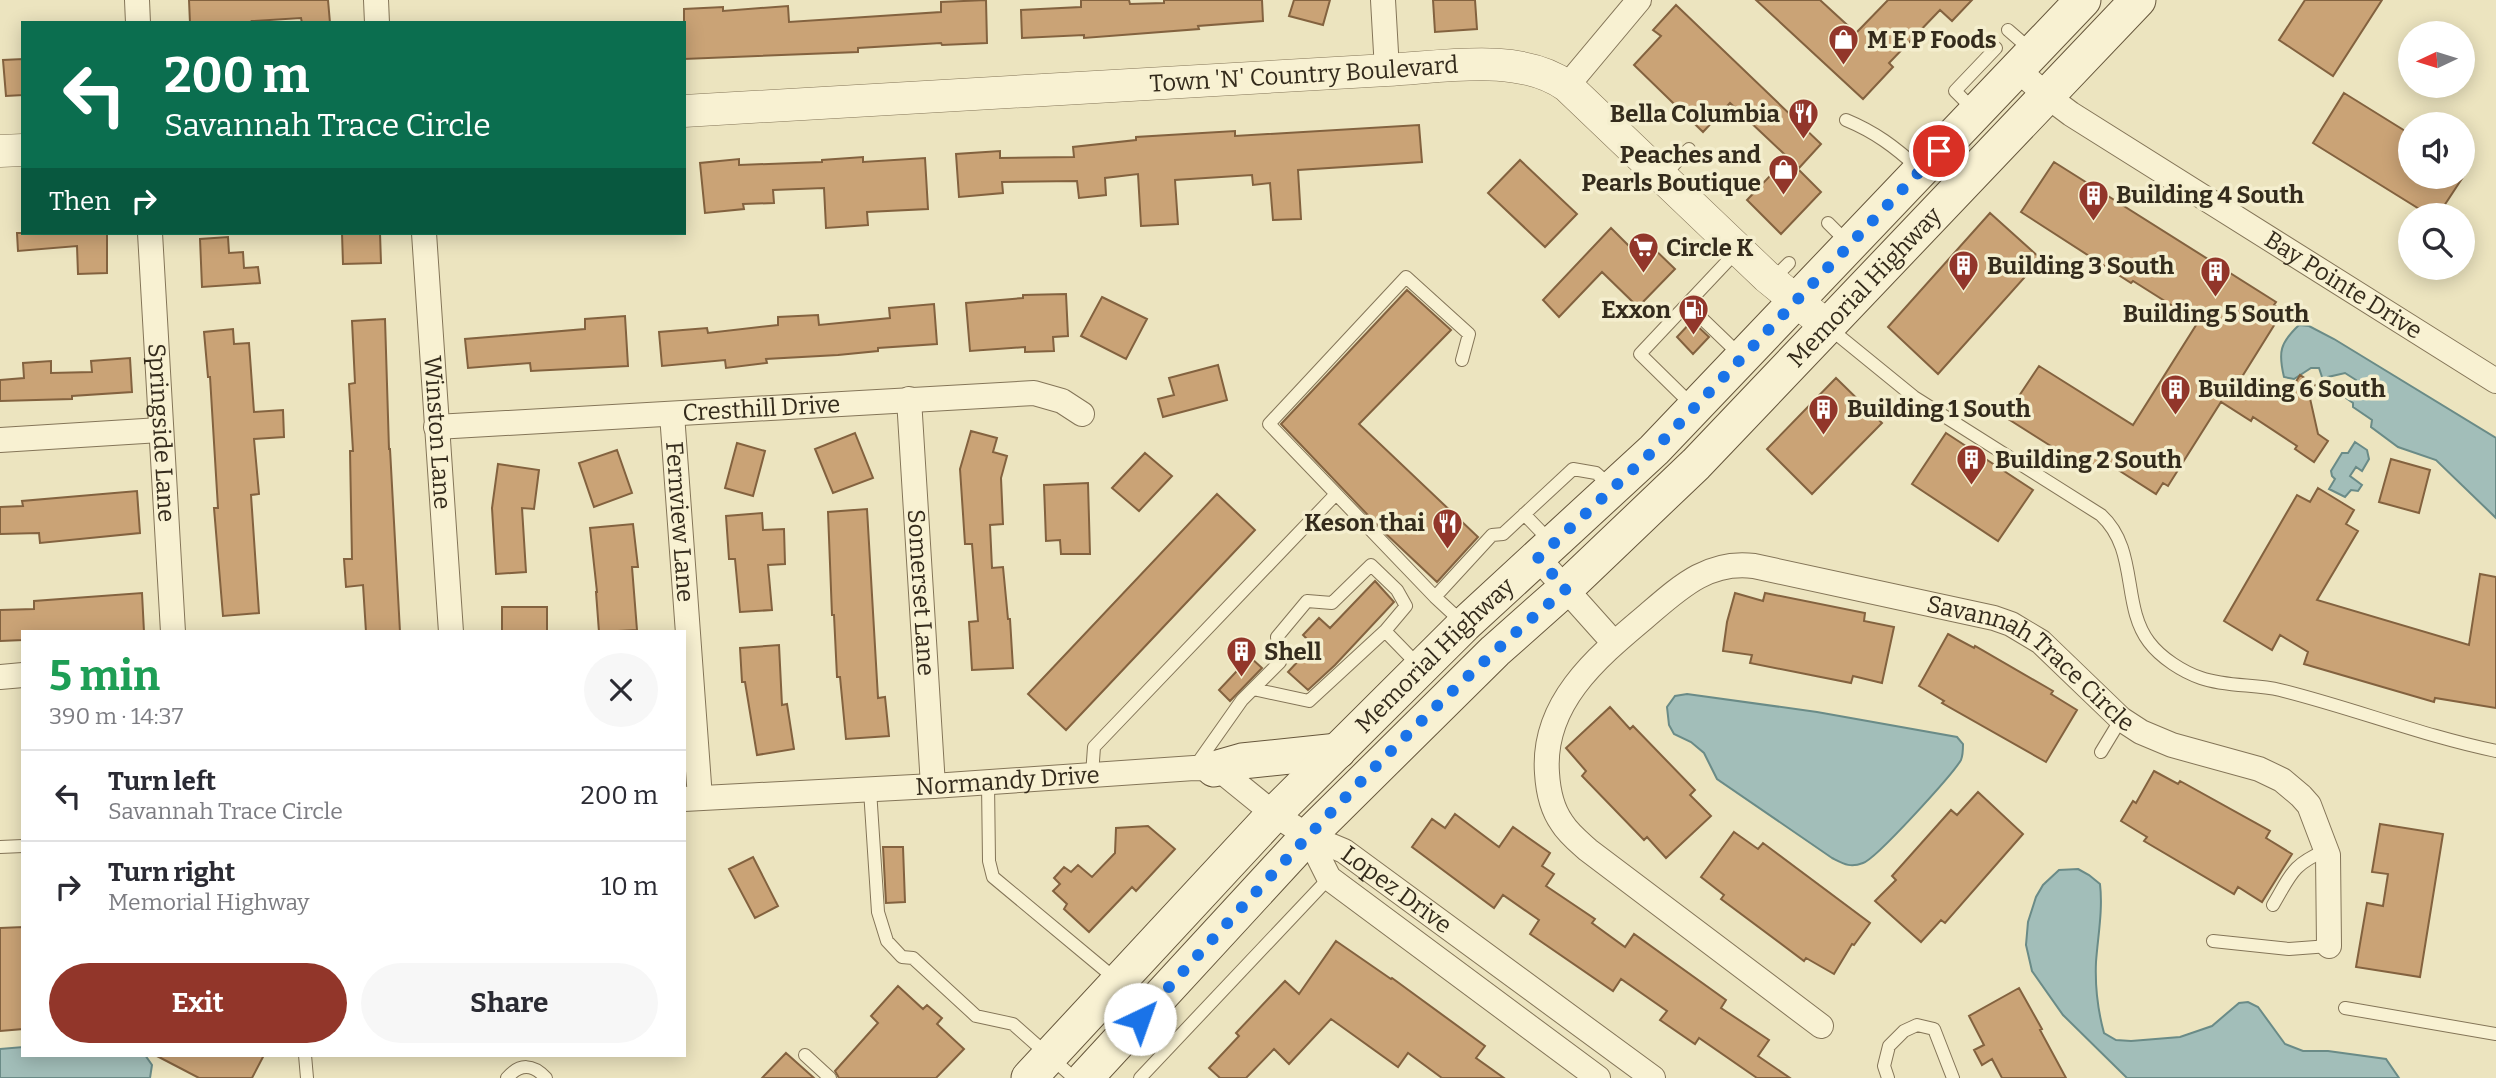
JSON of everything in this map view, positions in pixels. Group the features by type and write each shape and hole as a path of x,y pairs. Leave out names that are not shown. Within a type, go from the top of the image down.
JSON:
{"main road":[{"name":"Memorial Highway","path":"1085,1078 1308,836 1495,651 1566,589 1696,464 2138,0"},
{"name":"Memorial Highway","path":"1051,1070 1119,981 1274,814 1420,667 1614,488 1695,407 1743,357 1786,282 1839,234 1920,171 1976,112 2014,50 2076,2"},
{"path":"1204,768 1242,761 1338,751"}],"street":[{"path":"137,0 138,21"},
{"path":"376,0 377,21"},
{"path":"1383,0 1387,70"},
{"path":"1567,86 1639,0"},
{"name":"Bay Pointe Drive","path":"2014,50 2047,96 2071,114 2496,382"},
{"name":"Town 'N' Country Boulevard","path":"686,111 1504,64 1533,69 1567,86 1738,249 1786,282 1827,326"},
{"path":"0,152 21,150"},
{"name":"Springside Lane","path":"149,235 173,630"},
{"name":"Winston Lane","path":"424,235 451,630"},
{"name":"Cresthill Drive","path":"436,427 1034,393 1062,401 1082,414"},
{"name":"Somerset Lane","path":"909,399 933,786"},
{"name":"Fernview Lane","path":"672,414 683,630"},
{"path":"0,440 160,430"},
{"path":"1546,551 1566,589 1614,643"},
{"name":"Savannah Trace Circle","path":"1821,1027 1587,850 1562,823 1548,790 1546,758 1554,718 1572,687 1614,643 1679,588 1703,572 1726,566 1754,566 1981,615 2011,624 2041,642 2121,719 2141,732 2172,745 2246,765 2292,787 2309,805 2326,850 2329,946"},
{"path":"0,677 21,675"},
{"name":"Fernview Lane","path":"686,683 692,798"},
{"path":"1204,768 1237,783 1274,814 1308,836"},
{"name":"Normandy Drive","path":"692,798 870,790 1204,768"},
{"name":"Lopez Drive","path":"1308,836 1329,878 1598,1078"},
{"name":"Lopez Drive","path":"1308,836 1344,850 1653,1078"}],"lane":[{"path":"1846,120 1874,132 1896,147 1920,171"},
{"path":"1662,177 1689,149"},
{"path":"1695,407 1640,354 1738,249"},
{"path":"1462,360 1469,334 1406,278 1269,425 1464,625"},
{"path":"1688,305 1743,357"},
{"path":"1827,326 1914,397 2101,515 2112,525 2124,553 2143,632 2156,650 2183,670 2215,682 2278,690 2496,751"},
{"path":"1435,597 1492,535 1503,534 1573,469 1596,473 1614,488"},
{"path":"1092,775 1094,747 1336,494"},
{"path":"1524,514 1546,551"},
{"path":"1204,768 1242,700 1253,689 1280,662 1277,636 1307,601 1332,603 1371,565 1397,590 1406,606 1385,631 1309,701 1253,689"},
{"path":"1385,631 1420,667"},
{"path":"2101,752 2121,719"},
{"path":"988,783 989,861 993,877 1119,981"},
{"path":"870,790 878,912 887,941 902,957 913,958 976,1016 1013,1024 1051,1070"},
{"path":"0,847 21,846"},
{"path":"2273,905 2295,867 2326,850"},
{"path":"1140,1078 1329,878"},
{"path":"2213,941 2289,949 2329,946"},
{"path":"2345,1008 2496,1034"},
{"path":"1888,1078 1884,1066 1889,1046 1904,1031 1917,1025 1934,1029 1953,1078"},
{"path":"805,1055 830,1078"},
{"path":"305,1057 307,1078"},
{"path":"507,1078 516,1069 529,1066 539,1070 546,1078"}],"water":[{"path":"2299,325 2309,326 2334,339 2496,438 2496,518 2436,460 2398,447 2371,427 2372,420 2353,407 2353,403 2346,398 2356,380 2345,373 2328,377 2324,383 2319,368 2311,368 2294,379 2284,377 2282,348"},
{"path":"2355,442 2367,450 2369,459 2362,471 2356,467 2350,476 2362,485 2358,491 2351,490 2345,497 2329,489 2335,479 2331,471 2342,453 2348,453"},
{"path":"1687,694 1817,712 1957,737 1963,744 1962,756 1944,782 1883,847 1863,863 1847,865 1832,858 1717,779 1704,753 1691,742 1674,734 1669,725 1667,707 1675,696"},
{"path":"2078,869 2100,884 2101,913 2096,980 2104,1033 2116,1040 2131,1041 2180,1037 2212,1026 2239,1003 2248,1002 2258,1007 2285,1044 2303,1051 2328,1051 2386,1059 2399,1078 2127,1078 2063,1015 2032,971 2026,945 2028,922 2036,897 2043,885 2059,870"},
{"path":"21,1047 21,1057 146,1057 152,1065 150,1078 0,1078 0,1049"}],"building":[{"path":"189,0 328,0 330,21 302,21 301,18 190,21"},
{"path":"986,0 987,43 941,43 858,48 858,52 686,59 684,9 723,7 723,11 788,6 789,22 941,12 941,2"},
{"path":"1081,0 1129,0 1130,4 1164,3 1164,0 1262,0 1263,21 1084,38 1084,35 1022,38 1021,10 1081,7"},
{"path":"1294,0 1330,0 1323,25 1289,16"},
{"path":"1433,0 1475,0 1477,29 1435,32"},
{"path":"1756,0 1820,0 1856,33 1888,0 1972,0 1952,21 1940,10 1889,63 1893,67 1863,99"},
{"path":"2305,0 2382,0 2333,76 2279,40"},
{"path":"1676,5 1821,144 1799,168 1730,103 1703,132 1634,65 1661,36 1653,30"},
{"path":"21,59 21,95 6,96 3,60"},
{"path":"2344,93 2398,127 2398,189 2455,189 2446,203 2410,203 2313,143"},
{"path":"1419,125 1422,162 1298,170 1301,219 1273,220 1270,183 1253,185 1252,175 1175,180 1178,224 1141,226 1138,174 1105,178 1106,195 1079,198 1077,181 1002,182 1003,193 959,197 956,154 1000,151 1000,158 1074,157 1073,147 1136,140 1136,137 1235,131 1235,136"},
{"path":"863,157 863,162 925,158 928,209 867,212 868,225 826,228 824,188 773,190 774,203 743,204 744,209 705,213 700,163 739,159 739,165 822,162"},
{"name":"Peaches and Pearls Boutique","path":"1787,158 1821,192 1781,234 1747,200"},
{"path":"1520,160 1577,214 1545,247 1488,193"},
{"path":"2054,162 2276,302 2274,305 2283,311 2240,380 2260,394 2294,385 2300,375 2315,385 2309,394 2318,434 2328,441 2314,462 2295,449 2297,446 2253,417 2251,421 2221,402 2168,486 2163,483 2156,494 2101,459 2092,472 2005,417 2039,366 2133,425 2198,322 2133,281 2131,283 2021,212"},
{"name":"Building 3 South","path":"1990,213 2041,259 1938,374 1888,327"},
{"path":"1611,228 1637,254 1648,243 1675,269 1638,307 1602,272 1559,317 1543,300"},
{"path":"17,233 107,235 107,273 78,274 77,246 18,251"},
{"path":"342,235 380,235 381,263 343,264"},
{"path":"228,237 229,253 243,252 244,268 258,267 260,283 202,287 200,239"},
{"path":"1407,290 1451,330 1359,424 1478,537 1437,582 1385,533 1281,424"},
{"path":"1066,294 1068,336 1053,337 1054,351 1025,352 1025,347 970,351 966,303 1023,298 1023,295"},
{"path":"1102,297 1147,319 1126,359 1081,336"},
{"path":"934,304 937,344 878,348 878,351 838,355 766,359 767,363 726,368 725,360 662,366 659,332 707,328 708,333 778,325 778,317 818,315 819,325 890,318 889,308"},
{"path":"625,316 628,366 531,371 530,363 468,368 465,339 585,329 585,319"},
{"path":"385,319 389,449 400,630 366,630 363,585 346,587 344,559 352,559 350,451 353,451 349,384 355,383 352,321"},
{"name":"Exxon","path":"1692,321 1709,337 1693,354 1677,337"},
{"path":"233,329 234,344 249,343 254,412 283,410 284,437 254,439 259,494 251,495 259,613 223,616 214,508 218,508 210,377 204,332"},
{"path":"130,358 132,392 72,396 72,399 0,401 0,380 24,378 23,363 51,361 51,373 92,372 91,361"},
{"path":"1218,365 1227,400 1163,417 1158,399 1174,395 1169,378"},
{"name":"Building 1 South","path":"1836,378 1882,423 1812,494 1767,449"},
{"path":"971,431 997,438 993,452 1007,456 1001,478 1003,524 990,525 992,568 1003,567 1013,668 972,670 969,622 978,621 972,544 965,544 960,469"},
{"path":"855,433 873,478 833,493 815,449"},
{"name":"Building 2 South","path":"1946,433 2033,490 1998,541 1912,484"},
{"path":"737,443 765,451 753,496 725,488"},
{"path":"617,450 632,493 594,507 579,463"},
{"path":"1145,453 1172,476 1139,511 1112,488"},
{"path":"2391,459 2430,470 2419,513 2379,502"},
{"path":"498,464 539,470 534,509 522,508 526,572 496,574 492,508"},
{"path":"1088,483 1090,554 1061,554 1060,540 1046,541 1044,485"},
{"path":"2318,488 2354,510 2346,524 2358,531 2317,600 2469,645 2480,574 2496,577 2496,708 2435,698 2434,702 2304,664 2308,652 2280,635 2272,650 2224,621 2297,495 2310,502"},
{"path":"137,491 140,533 40,543 39,533 0,534 0,507 23,506 22,501"},
{"path":"1217,494 1255,530 1066,730 1028,694"},
{"path":"867,509 878,698 885,697 889,736 846,739 832,615 828,512"},
{"path":"762,513 763,530 784,529 785,564 768,565 772,610 740,612 735,559 729,559 726,516"},
{"path":"633,524 638,567 632,567 637,630 599,630 590,528"},
{"name":"Shell","path":"1375,581 1394,602 1308,690 1288,672 1313,645 1303,635 1319,618 1330,628"},
{"path":"142,593 144,630 21,630 21,640 0,641 0,610 34,609 34,601"},
{"path":"1735,593 1763,601 1765,593 1865,613 1864,621 1894,627 1882,683 1853,676 1851,683 1750,663 1752,655 1723,651"},
{"path":"502,607 547,607 547,630 502,630"},
{"path":"1948,634 1974,648 1975,646 2053,691 2051,694 2077,710 2046,762 1942,703 1944,701 1919,686"},
{"path":"779,645 782,705 787,704 794,749 757,755 745,682 742,682 740,648"},
{"name":"Shell","path":"1250,657 1262,668 1230,701 1219,690"},
{"path":"1610,707 1630,729 1633,726 1695,790 1690,795 1711,816 1666,858 1647,837 1644,840 1582,776 1586,771 1566,748"},
{"path":"2154,771 2178,784 2180,781 2270,831 2266,838 2292,854 2262,902 2238,887 2234,894 2144,841 2147,837 2121,821 2133,801 2136,803"},
{"path":"1978,792 2023,834 1945,923 1941,920 1921,942 1875,901 1896,880 1892,876 1951,810 1957,815"},
{"path":"1455,814 1499,847 1513,827 1550,853 1542,866 1554,874 1546,886 1595,919 1592,923 1625,947 1634,934 1726,1000 1721,1008 1769,1040 1758,1056 1790,1078 1757,1078 1699,1038 1695,1044 1660,1020 1667,1011 1621,979 1613,991 1530,934 1539,920 1503,895 1494,908 1412,847 1432,819 1445,828"},
{"path":"2380,824 2443,834 2420,977 2356,967 2367,903 2383,906 2388,874 2372,872"},
{"path":"1148,826 1175,849 1136,891 1132,887 1089,932 1064,909 1067,904 1053,891 1060,884 1054,878 1064,867 1071,872 1078,865 1092,877 1115,853 1116,828"},
{"path":"1734,832 1758,849 1763,843 1870,923 1854,945 1852,944 1834,974 1806,958 1804,961 1721,899 1724,895 1701,877"},
{"path":"883,847 903,847 905,902 886,903"},
{"path":"753,857 778,906 755,918 729,869"},
{"path":"21,927 21,1029 0,1031 0,928"},
{"path":"1336,941 1485,1046 1476,1058 1504,1078 1442,1078 1408,1053 1398,1067 1331,1019 1289,1064 1274,1049 1246,1078 1220,1078 1209,1068 1239,1036 1236,1033 1285,981 1299,994"},
{"path":"898,986 923,1009 927,1005 942,1018 937,1024 964,1049 936,1078 839,1078 835,1071 878,1023 871,1016"},
{"path":"2019,988 2066,1078 2002,1078 1992,1059 1982,1065 1974,1050 1984,1045 1969,1016"},
{"path":"786,1053 814,1078 762,1078"},
{"path":"159,1057 263,1057 252,1078 199,1078"}],"place":[{"name":"M E P Foods","path":"1844,67"},
{"name":"Bella Columbia","path":"1803,141"},
{"name":"Peaches and Pearls Boutique","path":"1784,196"},
{"name":"Building 4 South","path":"2093,222"},
{"name":"Circle K","path":"1643,275"},
{"name":"Building 3 South","path":"1964,293"},
{"name":"Building 5 South","path":"2216,299"},
{"name":"Exxon","path":"1694,337"},
{"name":"Building 6 South","path":"2175,416"},
{"name":"Building 1 South","path":"1824,436"},
{"name":"Building 2 South","path":"1972,487"},
{"name":"Keson thai","path":"1448,550"},
{"name":"Shell","path":"1241,679"}],"route":[{"path":"1140,1019 1308,836 1495,651 1566,589 1538,558 1654,450 1939,151"}]}
